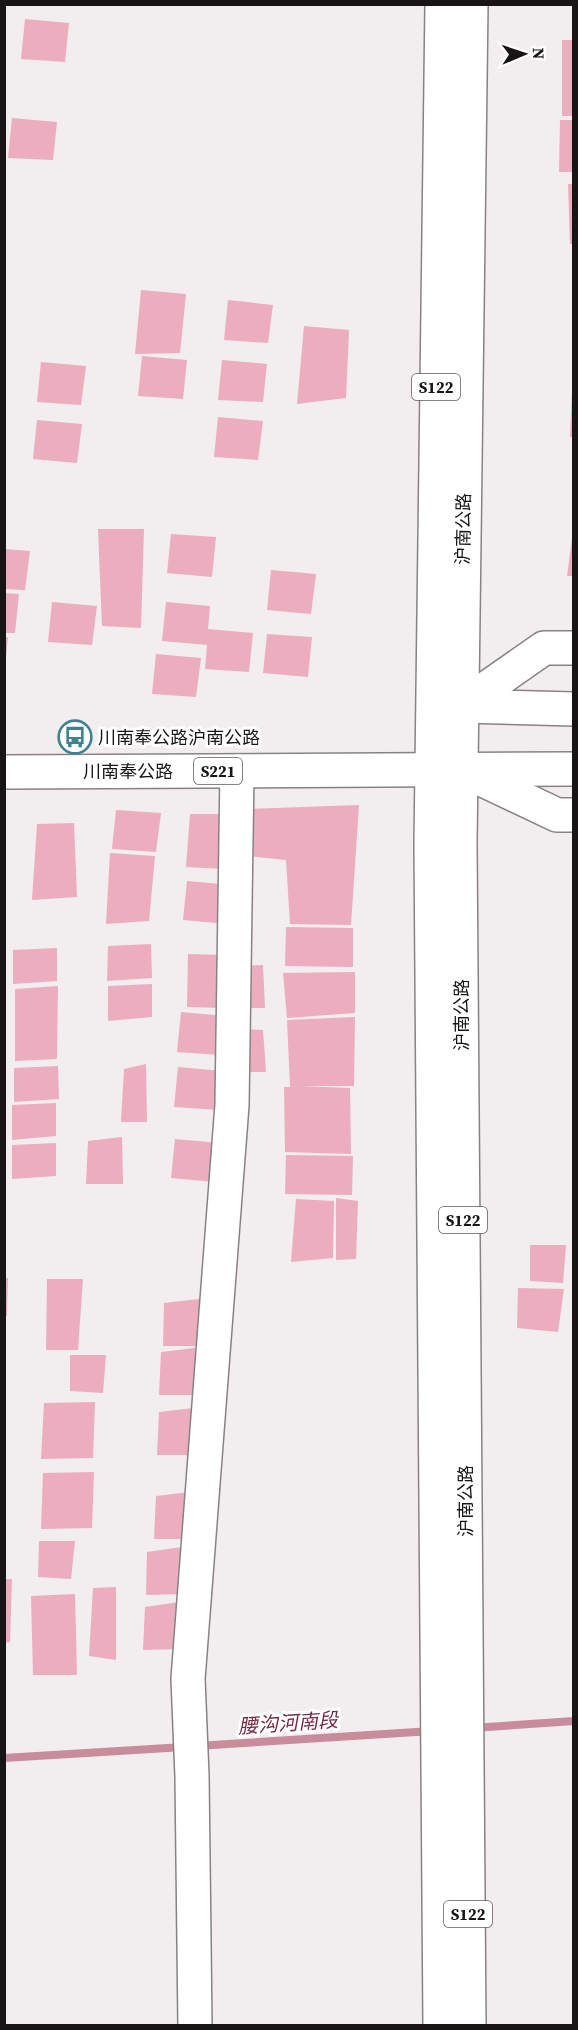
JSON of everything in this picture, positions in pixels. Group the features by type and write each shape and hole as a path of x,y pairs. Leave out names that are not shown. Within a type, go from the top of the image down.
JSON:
{"main road":[{"name":"沪南公路","path":"442,4 453,1802 469,2025"},
{"name":"沪南公路","path":"446,769 460,706 471,4"},
{"path":"460,706 544,648 573,648"},
{"path":"460,706 573,709"},
{"path":"446,769 573,769"},
{"name":"川南奉公路","path":"4,772 446,769 557,815 573,815"},
{"path":"195,2025 192,1776 188,1679 232,1105 237,771"},
{"name":"沪南公路","path":"440,2025 453,1802"}],"building":[{"path":"25,19 69,23 65,62 21,59"},
{"path":"562,40 574,40 574,116 562,116"},
{"path":"12,118 57,122 53,160 8,158"},
{"path":"560,120 574,120 574,172 559,172"},
{"path":"568,184 574,184 574,244 570,244"},
{"path":"141,290 186,294 180,353 135,354"},
{"path":"228,300 273,305 268,343 224,340"},
{"path":"304,326 349,330 346,398 297,404"},
{"path":"142,356 187,360 183,399 138,396"},
{"path":"222,360 267,364 263,402 218,400"},
{"path":"41,362 86,366 81,405 37,402"},
{"path":"572,392 574,392 574,437 570,437"},
{"path":"218,417 263,421 258,460 214,457"},
{"path":"37,420 82,424 77,463 33,459"},
{"path":"98,529 144,529 141,628 102,626"},
{"path":"171,534 216,537 212,577 167,573"},
{"path":"572,539 574,576 567,576"},
{"path":"5,549 30,551 25,590 5,589"},
{"path":"271,570 316,574 311,614 267,610"},
{"path":"4,593 19,594 15,633 4,633"},
{"path":"52,602 97,606 92,645 48,642"},
{"path":"166,602 210,606 208,629 253,633 249,672 205,669 207,645 162,641"},
{"path":"267,634 312,637 308,677 263,673"},
{"path":"4,637 8,637 6,659 4,659"},
{"path":"156,654 201,658 196,697 152,694"},
{"path":"359,805 351,925 290,924 286,860 248,856 246,809"},
{"path":"116,810 161,813 156,852 112,849"},
{"path":"190,814 225,814 223,869 186,867"},
{"path":"74,823 77,897 32,900 37,824"},
{"path":"110,853 155,856 149,921 106,924"},
{"path":"187,881 232,885 227,924 183,920"},
{"path":"286,927 353,928 353,967 285,966"},
{"path":"151,944 152,978 107,981 108,946"},
{"path":"57,948 57,981 13,984 13,950"},
{"path":"188,954 223,955 222,1008 187,1007"},
{"path":"263,965 265,1008 239,1008 240,966"},
{"path":"355,972 355,1013 287,1018 283,973"},
{"path":"152,984 152,1017 108,1021 108,986"},
{"path":"58,986 57,1059 15,1061 15,989"},
{"path":"181,1012 226,1016 221,1055 177,1052"},
{"path":"355,1017 354,1086 299,1086 350,1088 351,1154 285,1152 284,1087 290,1087 287,1020"},
{"path":"241,1029 263,1030 266,1072 239,1072"},
{"path":"146,1064 147,1122 121,1122 124,1069"},
{"path":"58,1066 59,1099 14,1102 14,1068"},
{"path":"178,1067 223,1071 219,1110 174,1107"},
{"path":"56,1103 56,1136 12,1140 12,1105"},
{"path":"122,1137 123,1184 86,1184 88,1141"},
{"path":"175,1139 220,1143 215,1182 171,1178"},
{"path":"56,1143 56,1176 12,1179 12,1145"},
{"path":"286,1155 353,1156 352,1195 285,1194"},
{"path":"336,1198 358,1201 356,1259 336,1260"},
{"path":"296,1199 334,1201 333,1258 291,1262"},
{"path":"530,1245 566,1245 563,1283 530,1281"},
{"path":"4,1278 8,1278 7,1316 4,1316"},
{"path":"47,1279 83,1279 78,1350 46,1350"},
{"path":"518,1288 564,1289 558,1332 517,1328"},
{"path":"199,1299 200,1346 163,1346 164,1303"},
{"path":"195,1348 196,1395 159,1395 161,1352"},
{"path":"70,1355 106,1355 103,1393 70,1391"},
{"path":"95,1402 93,1458 41,1459 44,1403"},
{"path":"194,1408 194,1455 157,1455 159,1412"},
{"path":"94,1472 92,1528 41,1529 43,1473"},
{"path":"190,1492 191,1539 154,1539 156,1496"},
{"path":"39,1541 75,1541 71,1579 38,1577"},
{"path":"182,1547 182,1594 146,1595 147,1552"},
{"path":"4,1579 12,1579 10,1642 4,1643"},
{"path":"116,1587 116,1660 89,1656 93,1588"},
{"path":"75,1594 77,1675 33,1675 31,1596"},
{"path":"179,1602 180,1649 143,1650 145,1607"}],"waterway":[{"name":"腰沟河南段","path":"472,1728 574,1721"},
{"name":"腰沟河南段","path":"197,1746 432,1731"},
{"name":"腰沟河南段","path":"4,1758 184,1747"}],"place":[{"name":"川南奉公路沪南公路","path":"75,737"}]}
